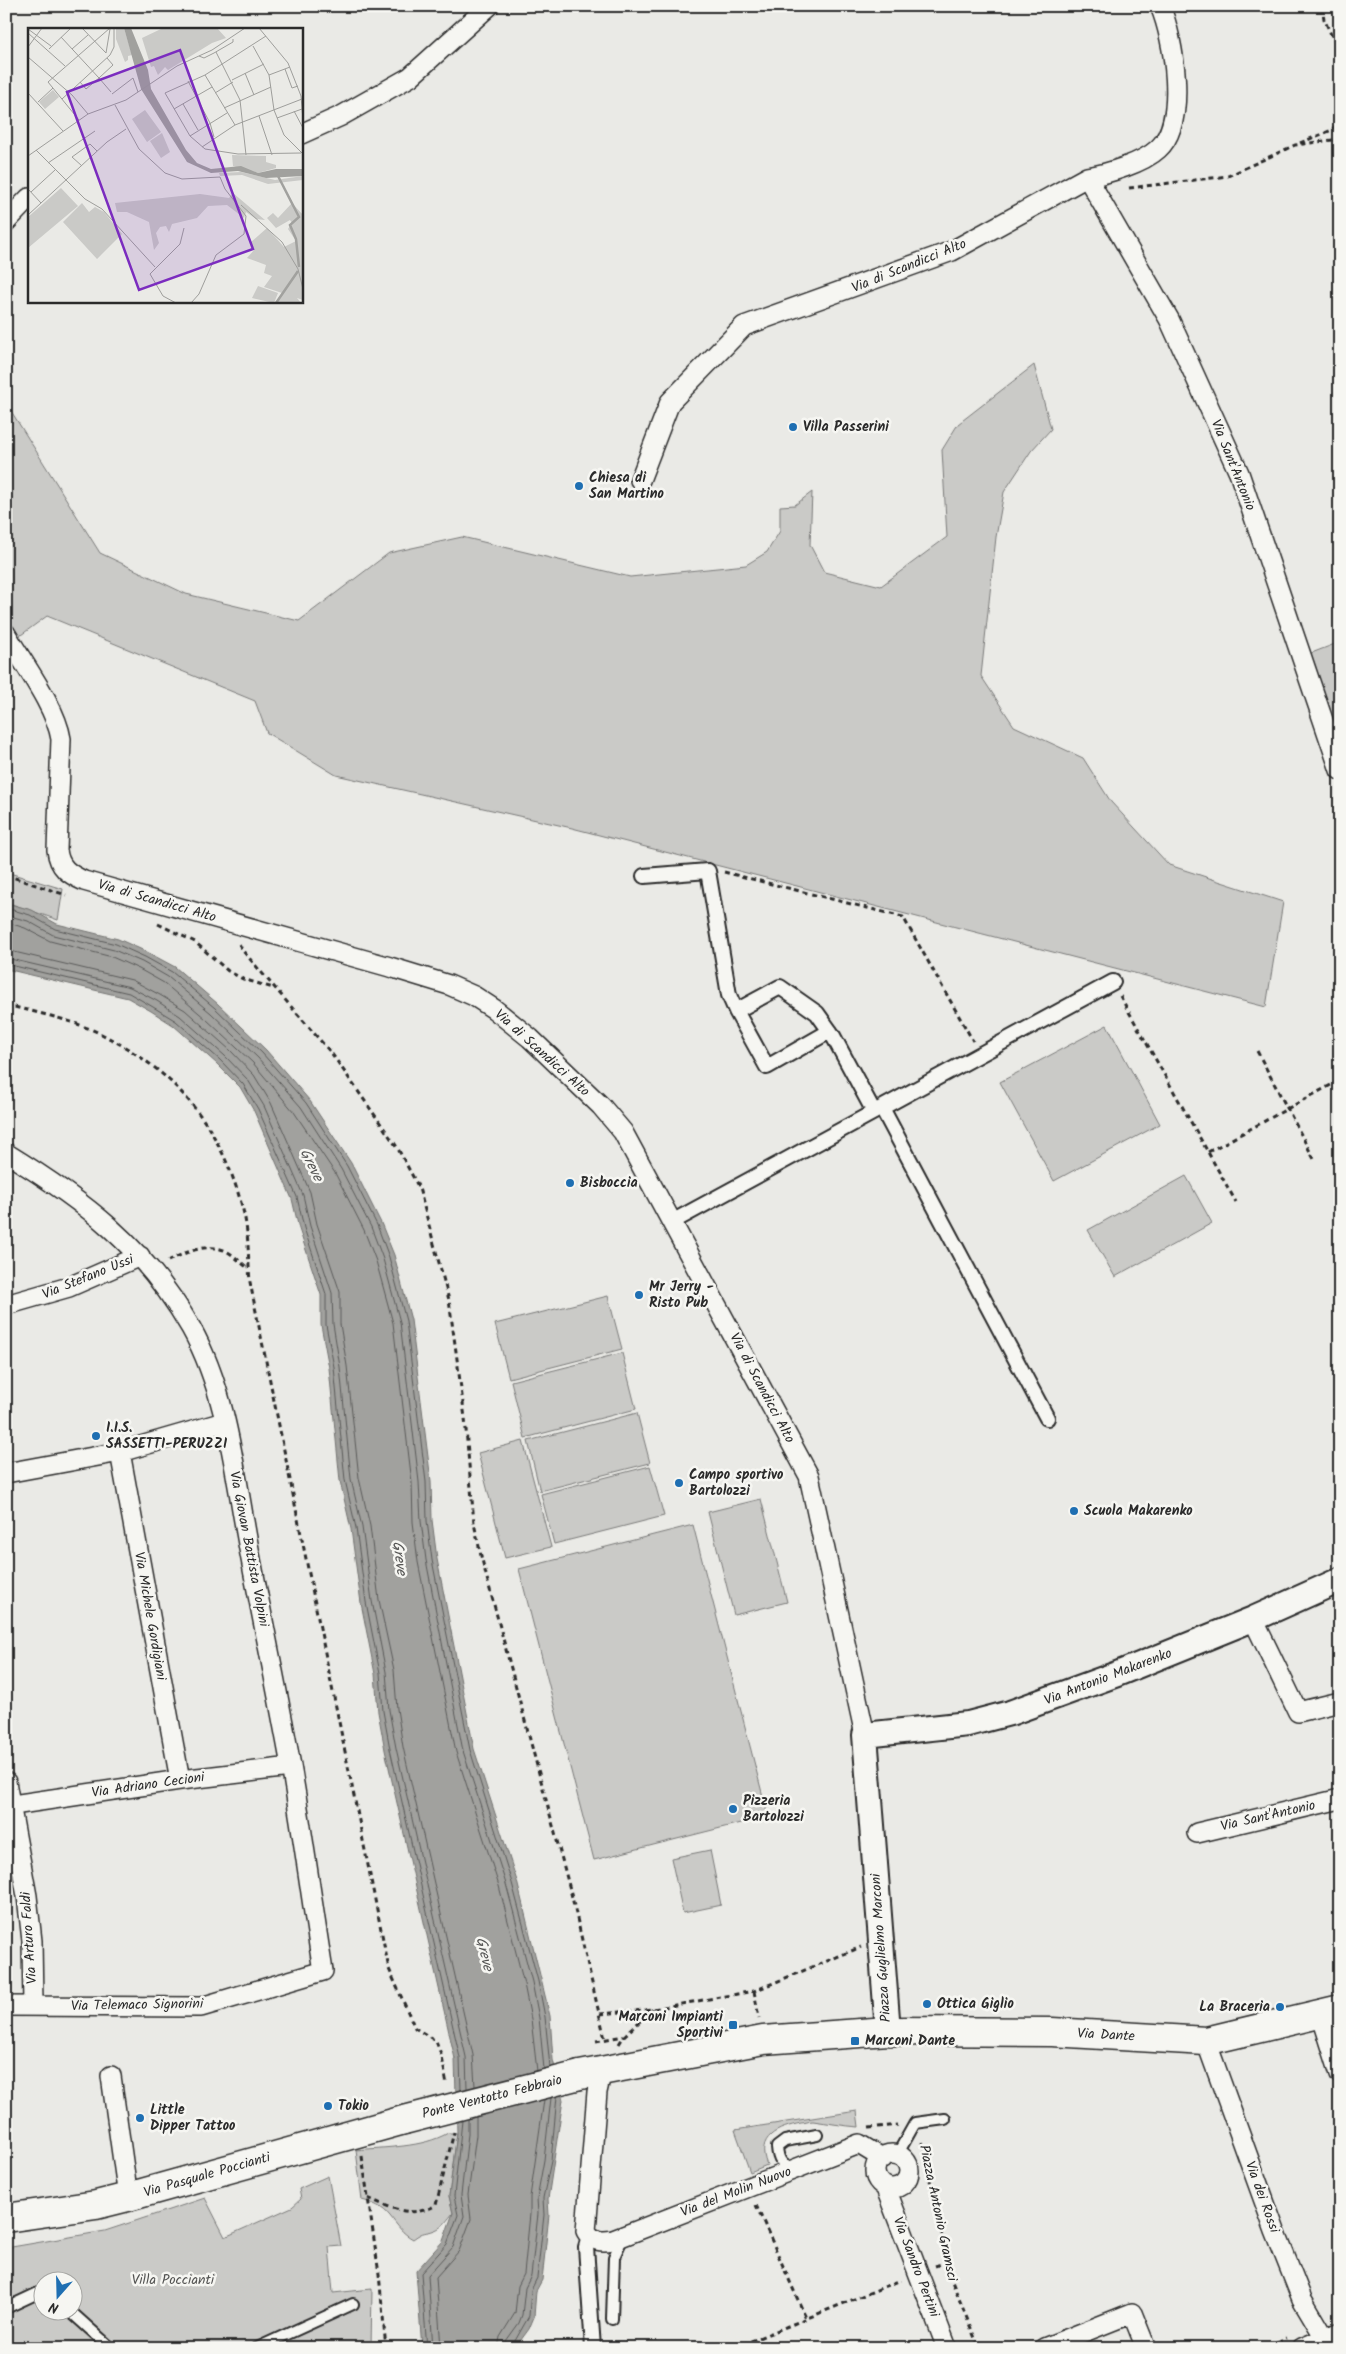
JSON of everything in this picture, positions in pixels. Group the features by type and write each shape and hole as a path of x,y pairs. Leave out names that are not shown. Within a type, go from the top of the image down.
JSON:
{"main road":[{"name":"Via Dante","path":"888,2031 1052,2032 1206,2041 1330,2011"},
{"name":"Piazza Guglielmo Marconi","path":"591,2072 763,2040 888,2031"},
{"name":"Ponte Ventotto Febbraio","path":"404,2120 591,2072"},
{"name":"Via Pasquale Poccianti","path":"6,2218 96,2205 404,2120"}],"street":[{"path":"302,134 341,116 410,77 490,6"},
{"name":"Via di Scandicci Alto","path":"640,480 670,402 744,326 952,251 1097,176 1129,165 1158,149 1171,127 1176,102 1174,64 1167,23 1160,6"},
{"name":"Via Sant'Antonio","path":"1097,176 1169,319 1240,473 1302,652 1340,770"},
{"path":"6,222 28,199"},
{"name":"Via di Scandicci Alto","path":"6,634 60,730 57,850 60,864 66,871 84,881 434,980 484,1002 530,1038 623,1132 809,1476 865,1735"},
{"path":"644,876 708,871 729,995 768,1067 830,1031"},
{"path":"672,1222 1113,982"},
{"path":"736,1011 780,987 817,1012 878,1110 1047,1418"},
{"name":"Via Giovan Battista Volpini","path":"6,1153 54,1182 119,1234 146,1262 181,1313 203,1351 224,1422 291,1767 323,1971"},
{"name":"Via Stefano Ussi","path":"6,1305 146,1262"},
{"path":"6,1473 120,1452 224,1422"},
{"name":"Via Michele Gordigiani","path":"120,1452 180,1780"},
{"name":"Via Antonio Makarenko","path":"865,1735 968,1724 1010,1713 1117,1674 1253,1619 1340,1580"},
{"path":"1253,1619 1298,1712 1340,1702"},
{"name":"Piazza Guglielmo Marconi","path":"865,1735 888,2031"},
{"name":"Via Adriano Cecioni","path":"8,1805 180,1780 291,1767"},
{"name":"Via Arturo Faldi","path":"6,1782 8,1805 27,1896 32,1941 33,2005"},
{"name":"Via Sant'Antonio","path":"1197,1832 1340,1799"},
{"name":"Via Telemaco Signorini","path":"6,2006 200,2007 323,1971"},
{"path":"1330,2011 1340,2074"},
{"name":"Via dei Rossi","path":"1206,2041 1302,2298 1332,2340"},
{"path":"591,2072 597,2092 586,2231 589,2237 586,2247 593,2348"},
{"path":"110,2076 128,2197"},
{"name":"Via del Molin Nuovo","path":"589,2237 606,2241 624,2236 859,2144 889,2156"},
{"path":"885,2186 902,2185 908,2177 909,2171 906,2161 889,2156"},
{"name":"Via Sandro Pertini","path":"889,2156 876,2167 876,2173 885,2186 947,2348"},
{"path":"1044,2348 1132,2313 1146,2348"},
{"path":"1298,2341 1332,2340"}],"lane":[{"name":"Piazza Antonio Gramsci","path":"889,2156 915,2123 945,2119"},
{"path":"792,2170 783,2165 778,2158 777,2147 785,2141 817,2135"},
{"path":"612,2319 614,2257 624,2236"},
{"path":"6,2308 32,2296"},
{"path":"257,2348 353,2304"},
{"path":"81,2322 111,2348"}],"path":[{"path":"1322,6 1324,19 1340,54"},
{"path":"1097,176 1117,189 1228,176 1294,145 1332,130 1340,119"},
{"path":"1294,145 1340,139"},
{"path":"708,871 725,872 903,917 980,1054"},
{"path":"6,874 71,897"},
{"path":"229,921 242,951 332,1054 398,1147 419,1188 449,1300 465,1418 474,1523 480,1556 572,1897 605,2039"},
{"path":"151,922 195,942 228,971 243,979 274,988"},
{"path":"1113,982 1236,1202"},
{"path":"6,1005 49,1016 106,1036 154,1065 192,1103 212,1132 244,1211 249,1268 261,1340 389,1969 415,2028 436,2041 442,2057 448,2093"},
{"path":"1257,1051 1315,1161"},
{"path":"1208,1152 1340,1080"},
{"path":"146,1262 192,1250 213,1249 225,1250 249,1268"},
{"path":"600,2014 653,2009 754,1992 856,1948 880,1946"},
{"path":"596,2040 624,2036 653,2009"},
{"path":"368,2198 396,2210 425,2212 436,2205 455,2128"},
{"path":"358,2133 368,2198 386,2348"},
{"name":"Piazza Antonio Gramsci","path":"920,2133 951,2279 978,2348"},
{"path":"748,2186 806,2318"},
{"path":"734,2348 906,2278"},
{"path":"1260,2348 1298,2341"}],"green space":[{"path":"1034,365 1051,429 1031,451 1004,492 996,537 981,676 1014,726 1083,758 1111,802 1169,865 1283,902 1266,1007 572,828 336,775 267,733 255,701 47,616 6,646 6,403 100,553 186,594 299,621 389,553 462,537 630,577 746,565 767,552 780,531 780,506 795,505 812,492 810,545 824,572 881,586 947,537 942,450 958,424"},
{"path":"1340,642 1340,736 1309,654"},
{"path":"6,872 63,889 58,920 6,902"},
{"path":"1107,1025 1160,1124 1054,1181 1000,1082"},
{"path":"1186,1176 1212,1223 1115,1277 1088,1230"},
{"path":"608,1296 622,1349 509,1378 495,1324"},
{"path":"622,1353 636,1409 525,1438 511,1381"},
{"path":"637,1413 650,1463 540,1491 528,1441"},
{"path":"523,1441 551,1547 505,1558 478,1453"},
{"path":"650,1466 664,1516 554,1544 541,1494"},
{"path":"761,1499 787,1602 734,1615 708,1512"},
{"path":"693,1525 768,1816 594,1860 519,1569"},
{"path":"710,1850 721,1905 683,1913 671,1858"},
{"path":"857,2111 859,2127 813,2121 792,2125 777,2131 766,2140 764,2155 767,2165 750,2172 735,2130"},
{"path":"448,2133 457,2133 449,2196 453,2213 438,2229 423,2233 413,2239 403,2232 384,2210 362,2200 356,2150 427,2142"},
{"name":"Villa Poccianti","path":"328,2176 341,2246 329,2247 333,2293 372,2289 371,2348 6,2348 6,2248 105,2231 205,2198 225,2237 292,2207 301,2199 299,2189"}],"water":[{"name":"Greve","path":"6,903 32,910 57,924 118,939 147,952 175,967 218,1004 266,1050 310,1101 351,1163 381,1223 394,1255 411,1320 431,1481 432,1520 437,1559 474,1749 517,1881 550,2016 553,2060 563,2100 548,2199 549,2215 542,2280 536,2291 534,2317 529,2329 515,2348 422,2348 416,2271 443,2241 453,2213 449,2196 457,2133 455,2059 385,1750 378,1712 375,1674 361,1603 351,1529 340,1481 329,1368 321,1325 321,1295 299,1229 292,1199 254,1111 240,1087 173,1025 128,998 6,969"}],"place":[{"name":"Villa Passerini","path":"793,427"},
{"name":"Chiesa di San Martino","path":"579,486"},
{"name":"Bisboccia","path":"570,1183"},
{"name":"Mr Jerry - Risto Pub","path":"639,1295"},
{"name":"I.I.S. SASSETTI-PERUZZI","path":"96,1436"},
{"name":"Campo sportivo Bartolozzi","path":"679,1483"},
{"name":"Scuola Makarenko","path":"1074,1511"},
{"name":"Pizzeria Bartolozzi","path":"733,1809"},
{"name":"Ottica Giglio","path":"927,2004"},
{"name":"La Braceria","path":"1280,2007"},
{"name":"Marconi Impianti Sportivi","path":"733,2025"},
{"name":"Marconi Dante","path":"855,2041"},
{"name":"Tokio","path":"328,2106"},
{"name":"Little Dipper Tattoo","path":"140,2118"}]}
